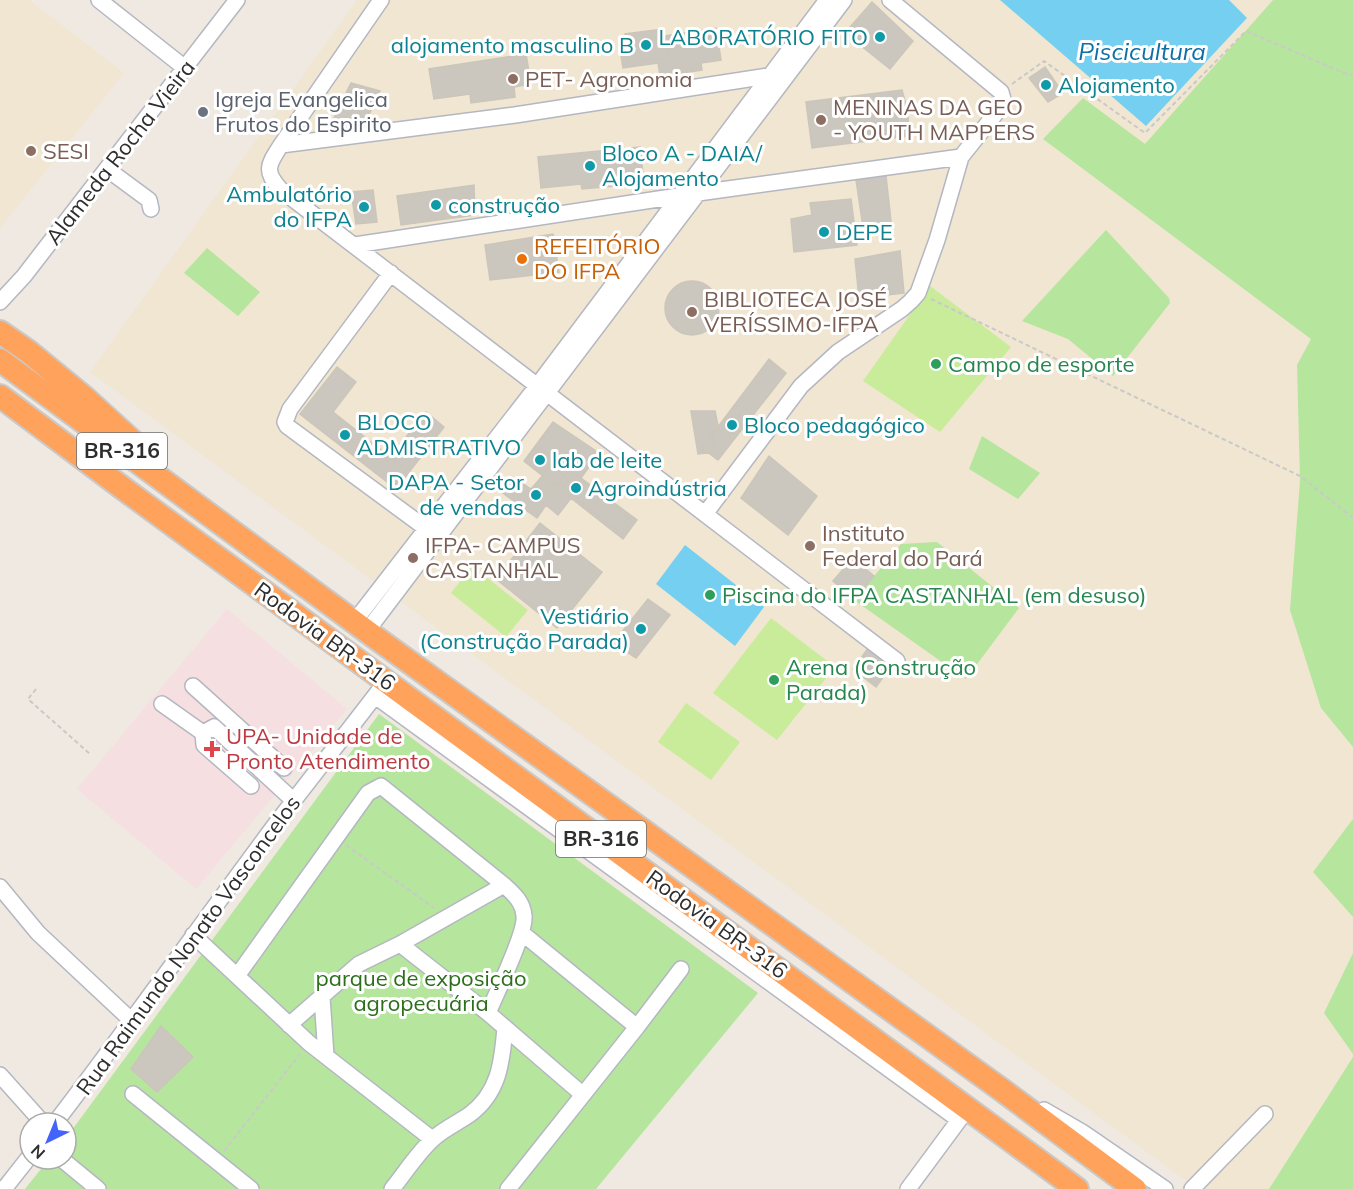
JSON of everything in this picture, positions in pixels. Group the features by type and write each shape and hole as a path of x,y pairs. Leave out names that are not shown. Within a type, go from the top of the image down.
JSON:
{"highway":[{"path":"0,332 29,352 75,390 138,446 207,496 244,541"},
{"name":"BR-316","path":"0,360 244,541"},
{"name":"Rodovia BR-316","path":"0,396 381,688 964,1114 1077,1189"},
{"name":"Rodovia BR-316","path":"244,541 1002,1090 1135,1189"}],"street":[{"name":"Alameda Rocha Vieira","path":"0,302 24,276 237,0"},
{"path":"381,0 269,165 273,181 280,189 897,661"},
{"path":"542,390 679,197 827,0"},
{"path":"360,627 542,390 698,193 844,0"},
{"path":"705,514 801,386 838,352 902,309 918,293 937,240 961,157 1004,103 1001,92 890,0"},
{"path":"108,3 185,68"},
{"path":"281,145 515,115 787,73"},
{"path":"355,245 698,193 961,157"},
{"path":"107,169 149,200 152,209"},
{"path":"391,273 290,409 285,422 287,426 433,533"},
{"path":"194,686 284,768"},
{"name":"Rua Raimundo Nonato Vasconcelos","path":"64,1111 133,1022 193,935 381,688"},
{"path":"162,704 209,730 294,801"},
{"path":"225,714 209,730 204,745 251,786"},
{"path":"237,976 368,793 381,786 504,885 522,904 525,918 522,933 488,1013"},
{"path":"289,1025 359,964 400,944 504,885"},
{"path":"0,887 38,933 133,1022"},
{"path":"522,933 637,1027"},
{"path":"193,935 309,1043 432,1139"},
{"path":"400,944 488,1013 582,1094"},
{"path":"508,1189 681,969"},
{"path":"322,997 326,1056"},
{"path":"396,1188 432,1139 471,1113 498,1080 505,1028"},
{"path":"0,1075 32,1111"},
{"path":"1002,1090 1027,1100 1082,1132 1165,1189"},
{"path":"133,1094 251,1189"},
{"path":"908,1189 964,1114"},
{"path":"1192,1189 1266,1114"},
{"path":"4,1189 18,1171"},
{"path":"76,1171 98,1189"}],"path":[{"path":"1001,92 1044,61 1145,133 1246,31 1344,74 1353,75"},
{"path":"918,293 1300,476 1353,518"},
{"path":"36,689 28,699 90,753"},
{"path":"336,838 447,917"},
{"path":"216,1161 309,1043"}],"shaded area":[{"name":"SESI","path":"0,0 29,0 124,73 0,228"},
{"name":"Instituto Federal do Pará","path":"357,0 1292,0 1353,261 1297,365 1300,481 1321,708 1353,747 1353,819 1313,872 1353,917 1353,953 1324,1013 1353,1057 1269,1189 1197,1189 90,372"},
{"name":"UPA- Unidade de Pronto Atendimento","path":"227,609 347,709 196,889 77,789"}],"green space":[{"path":"1273,0 1353,0 1353,747 1321,708 1290,610 1300,481 1297,365 1311,339 1043,139 1083,98 1145,144"},
{"path":"1106,230 1169,298 1170,303 1113,376 1068,339 1022,321"},
{"path":"207,248 260,292 238,316 184,273"},
{"name":"Campo de esporte","path":"930,286 1011,347 940,432 863,381"},
{"path":"982,436 1040,473 1018,499 969,469"},
{"path":"937,542 1019,608 966,679 854,600 901,544"},
{"path":"472,566 528,610 506,637 451,593"},
{"name":"Arena (Construção Parada)","path":"771,618 835,667 777,740 713,693"},
{"name":"Arena (Construção Parada)","path":"686,703 740,742 711,780 658,742"},
{"name":"parque de exposição agropecuária","path":"379,714 758,993 596,1189 25,1189 39,1171 78,1171 78,1122"},
{"path":"1353,819 1353,917 1313,872"},
{"path":"1353,953 1353,1054 1324,1013"},
{"path":"1353,1057 1353,1189 1269,1189"}],"water":[{"name":"Piscicultura","path":"1000,0 1229,0 1247,18 1146,126"},
{"name":"Piscina do IFPA CASTANHAL (em desuso)","path":"685,545 764,607 735,646 656,584"}],"building":[{"name":"LABORATÓRIO FITO","path":"872,2 913,41 890,69 845,33"},
{"path":"716,28 721,60 701,63 702,70 660,76 658,63 623,68 619,43"},
{"name":"alojamento masculino B","path":"663,29 668,57 628,63 625,34"},
{"path":"526,54 531,84 514,87 515,97 471,103 470,94 434,99 429,69"},
{"name":"Alojamento","path":"1045,67 1063,93 1048,102 1029,78"},
{"path":"351,83 380,91 367,119 333,120"},
{"path":"902,90 908,112 909,136 812,148 806,102"},
{"name":"Bloco A - DAIA/ Alojamento","path":"640,147 643,174 624,176 625,185 582,189 581,184 541,188 538,157"},
{"path":"886,176 893,239 880,241 880,234 872,233 870,226 863,227 856,180"},
{"name":"construção","path":"474,185 475,215 401,225 397,196"},
{"name":"Ambulatório do IFPA","path":"373,190 377,222 356,224 351,192"},
{"name":"DEPE","path":"851,199 857,245 794,252 791,219 812,215 810,203"},
{"name":"REFEITÓRIO DO IFPA","path":"553,234 559,272 490,280 485,245"},
{"path":"900,251 904,293 859,298 855,259"},
{"name":"BIBLIOTECA JOSÉ VERÍSSIMO-IFPA","path":"687,281 697,281 707,285 715,293 719,308 715,323 707,331 697,335 687,335 677,331 669,323 665,313 665,303 669,293 677,285"},
{"name":"Bloco pedagógico","path":"769,359 786,373 718,460 702,448"},
{"name":"BLOCO ADMISTRATIVO","path":"337,367 356,382 333,412 390,457 426,412 444,427 396,489 300,414"},
{"name":"BLOCO ADMISTRATIVO","path":"337,367 356,382 333,412 409,472 396,489 300,414"},
{"path":"691,411 715,411 719,430 712,431 715,452 698,454"},
{"path":"426,412 444,427 409,472 390,457"},
{"name":"Agroindústria","path":"553,422 599,453 581,478 637,520 623,539 524,461"},
{"path":"547,432 564,445 554,459 537,445"},
{"name":"lab de leite","path":"537,445 554,459 543,475 526,461"},
{"path":"564,445 579,455 572,466 557,455"},
{"path":"557,455 572,466 565,476 550,465"},
{"path":"769,456 817,496 788,535 741,498"},
{"path":"550,465 565,476 558,486 543,475"},
{"path":"573,472 632,521 622,535 563,487"},
{"name":"DAPA - Setor de vendas","path":"543,475 571,498 558,515 546,505 537,518 500,491 513,477 531,489"},
{"path":"540,523 602,572 557,628 496,579"},
{"path":"853,558 874,576 854,600 833,581"},
{"name":"Vestiário (Construção Parada)","path":"648,599 670,615 636,658 613,643"},
{"path":"871,644 895,661 876,687 853,669"},
{"path":"161,1026 193,1057 157,1092 131,1069"}],"place":[{"name":"LABORATÓRIO FITO","path":"880,37"},
{"name":"alojamento masculino B","path":"646,45"},
{"name":"PET- Agronomia","path":"513,79"},
{"name":"Alojamento","path":"1046,85"},
{"name":"Igreja Evangelica Frutos do Espirito","path":"203,112"},
{"name":"MENINAS DA GEO - YOUTH MAPPERS","path":"821,120"},
{"name":"SESI","path":"31,151"},
{"name":"Bloco A - DAIA/ Alojamento","path":"590,166"},
{"name":"construção","path":"436,205"},
{"name":"Ambulatório do IFPA","path":"364,207"},
{"name":"DEPE","path":"824,232"},
{"name":"REFEITÓRIO DO IFPA","path":"522,259"},
{"name":"BIBLIOTECA JOSÉ VERÍSSIMO-IFPA","path":"692,312"},
{"name":"Campo de esporte","path":"936,364"},
{"name":"Bloco pedagógico","path":"732,425"},
{"name":"BLOCO ADMISTRATIVO","path":"345,435"},
{"name":"lab de leite","path":"540,460"},
{"name":"Agroindústria","path":"576,488"},
{"name":"DAPA - Setor de vendas","path":"536,495"},
{"name":"Instituto Federal do Pará","path":"810,546"},
{"name":"IFPA- CAMPUS CASTANHAL","path":"413,558"},
{"name":"Piscina do IFPA CASTANHAL (em desuso)","path":"710,595"},
{"name":"Vestiário (Construção Parada)","path":"641,629"},
{"name":"Arena (Construção Parada)","path":"774,680"},
{"name":"UPA- Unidade de Pronto Atendimento","path":"212,749"}]}
